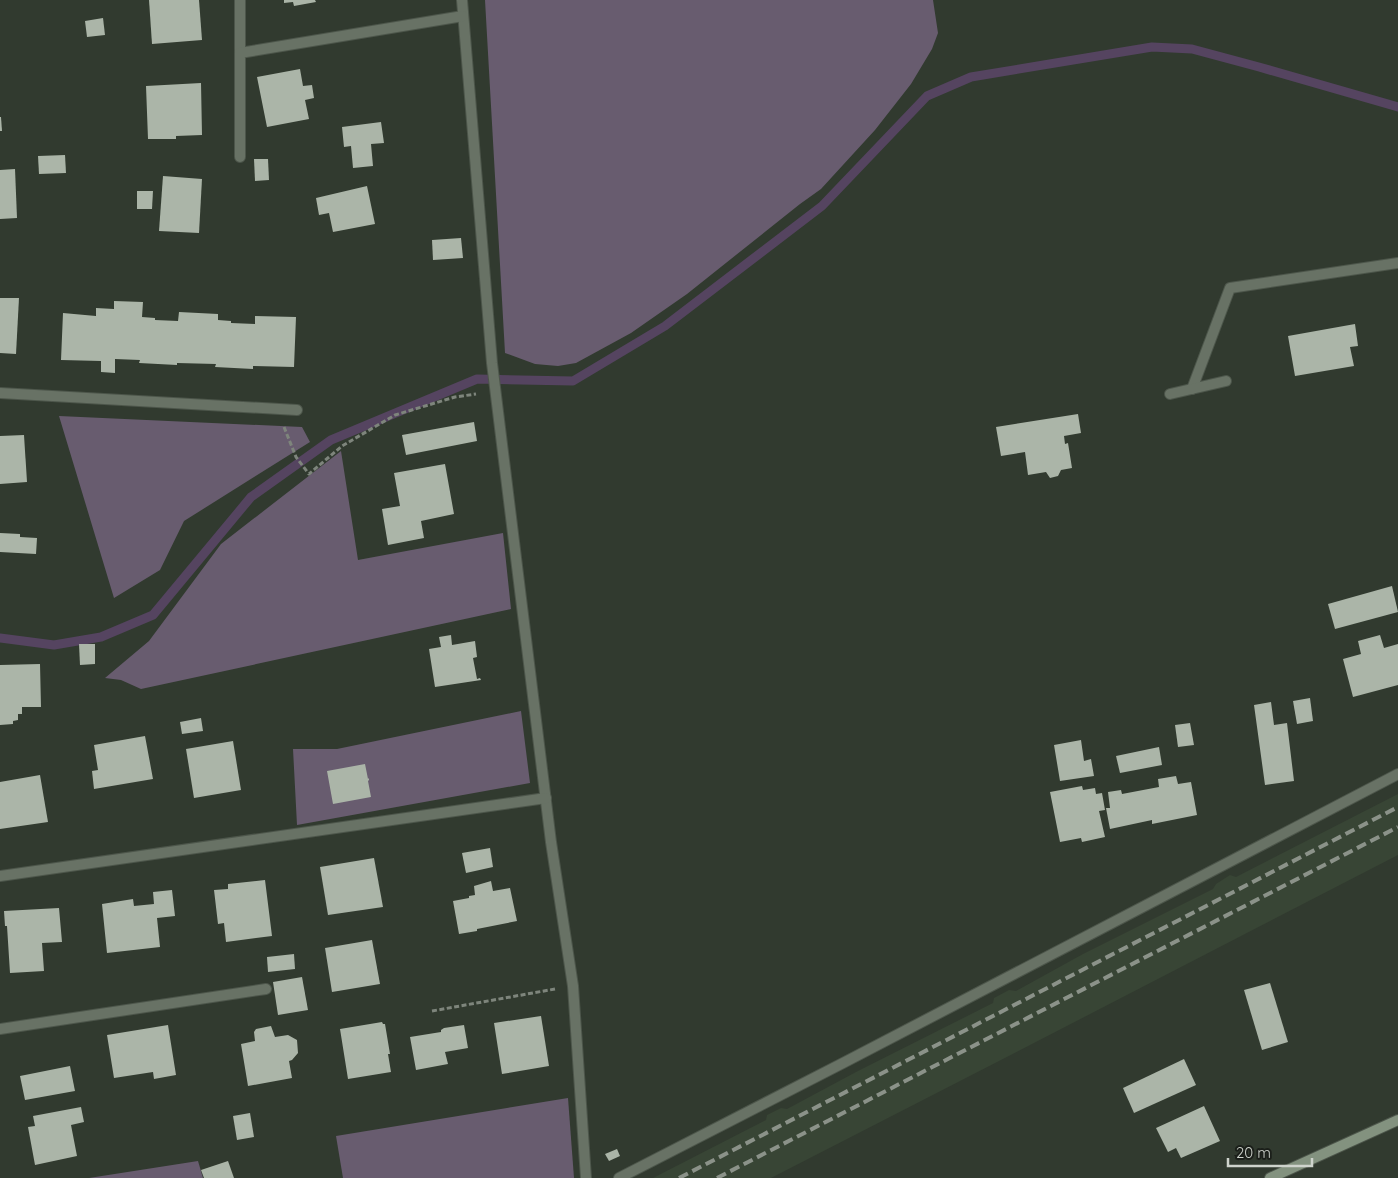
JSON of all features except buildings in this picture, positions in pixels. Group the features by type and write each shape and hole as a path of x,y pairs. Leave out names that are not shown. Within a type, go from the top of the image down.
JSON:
{"main road":[{"path":"1270,1178 1398,1120"}],"street":[{"path":"240,0 240,157"},
{"path":"462,0 492,364 551,842 573,986 586,1178"},
{"path":"240,53 463,16"},
{"path":"1192,389 1230,288 1398,263"},
{"path":"1170,394 1226,381"},
{"path":"0,393 297,410"},
{"path":"619,1178 1398,774"},
{"path":"0,876 546,798"},
{"path":"0,1029 266,989"}],"path":[{"path":"277,408 296,457 309,474 342,446 395,415 455,397 496,390"},
{"path":"432,1011 573,986"}],"shaded area":[{"path":"485,0 933,0 938,33 932,49 911,84 875,130 821,189 687,294 631,333 576,363 558,366 535,364 505,353"},
{"path":"59,416 302,427 310,442 184,521 160,570 114,598"},
{"path":"341,451 358,560 503,533 511,609 141,689 121,680 105,678 149,641 221,544"},
{"path":"521,711 530,783 297,825 293,749 337,749"},
{"path":"1398,794 1398,855 1032,1044 771,1178 653,1178 766,1120 767,1115 781,1108 787,1109 993,1003 994,998 1009,990 1016,991 1083,954 1213,889 1216,884 1230,875 1236,877"},
{"path":"568,1098 574,1178 343,1178 336,1136"},
{"path":"198,1161 203,1178 89,1178"}],"waterway":[{"path":"0,638 54,645 101,637 153,615 251,497 331,440 477,379 573,381 665,326 822,206 927,96 971,77 1152,47 1192,49 1398,107"}],"railway":[{"path":"679,1178 1398,807"},
{"path":"717,1178 1398,827"}]}
